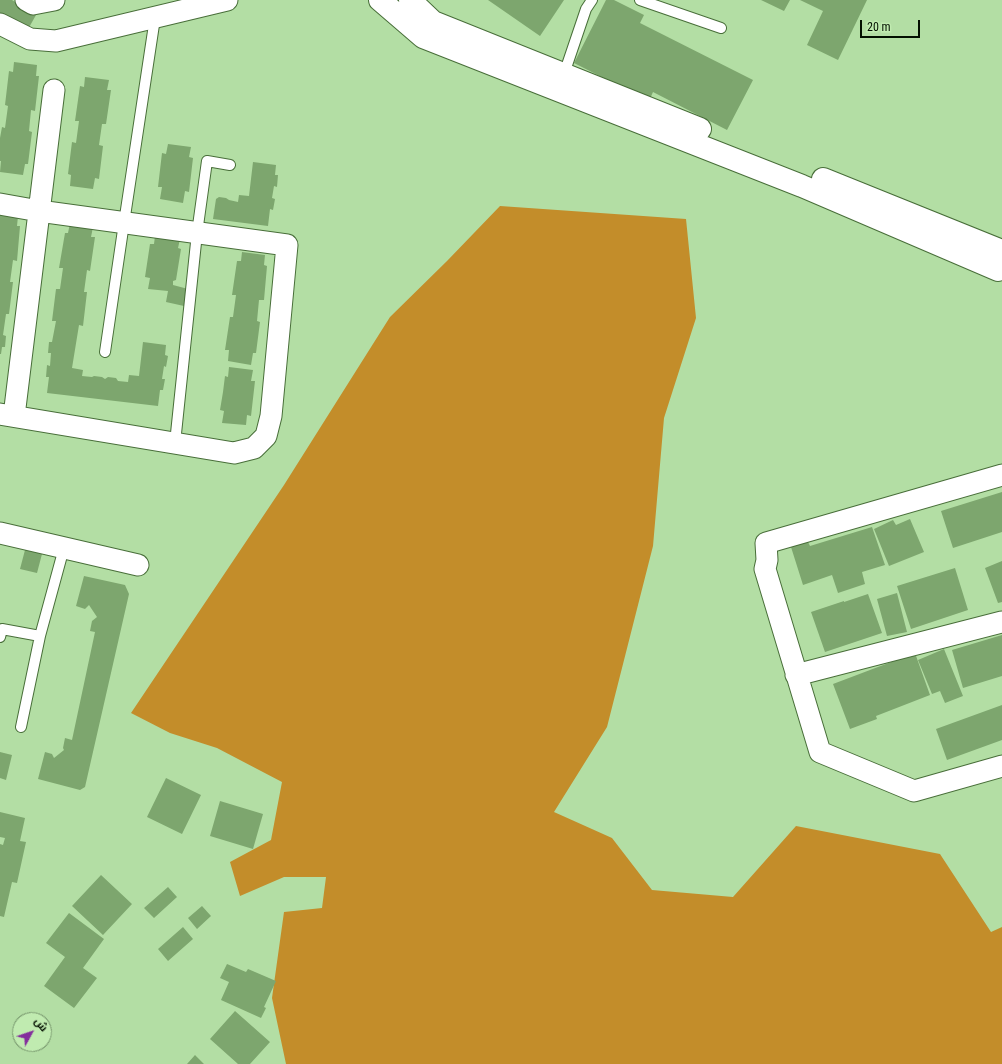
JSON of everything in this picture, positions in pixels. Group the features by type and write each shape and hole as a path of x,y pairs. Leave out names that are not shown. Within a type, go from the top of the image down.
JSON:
{"main road":[{"path":"380,0 423,37 1001,266"},
{"path":"410,0 433,22 564,74 1001,266"}],"street":[{"path":"26,0 33,4 54,0"},
{"path":"0,24 30,39 56,41 227,0"},
{"path":"0,204 39,211 287,245 271,416 266,436 254,448 234,453 7,415 39,211 54,90"},
{"path":"1002,475 766,543 767,560 765,569 820,752 914,791 1002,766"},
{"path":"0,533 138,565"},
{"path":"796,675 1002,622"}],"lane":[{"path":"564,74 586,10 592,0"},
{"path":"640,0 721,28"},
{"path":"105,352 155,18"},
{"path":"175,443 197,233 207,162 230,165"},
{"path":"21,727 40,636 64,548"},
{"path":"0,637 2,629 40,636"}],"shaded area":[{"path":"500,206 686,219 696,318 664,418 653,546 607,727 554,812 612,838 652,890 733,897 796,826 940,854 991,932 1002,927 1002,1064 286,1064 272,998 284,912 322,908 326,877 284,877 240,896 230,862 271,840 282,782 217,748 170,733 131,713 284,485 390,317"}],"building":[{"path":"0,0 12,0 36,15 27,31 0,15"},
{"path":"488,0 564,0 540,36"},
{"path":"606,0 614,0 644,15 640,23 753,80 727,130 653,92 649,101 574,63"},
{"path":"761,0 790,0 784,11"},
{"path":"800,0 867,0 838,60 807,45 823,11"},
{"path":"14,62 37,65 36,76 39,76 35,111 31,110 29,131 32,132 28,164 25,164 23,175 0,172 0,138 2,127 5,128 8,106 5,105 9,71 13,72"},
{"path":"85,77 109,80 107,90 111,90 106,124 102,124 99,145 103,146 99,179 95,178 93,189 70,186 71,175 68,174 72,142 76,143 79,121 75,121 80,86 84,87"},
{"path":"168,144 191,147 189,157 193,158 189,192 185,191 183,203 160,199 162,187 158,187 162,153 166,154"},
{"path":"253,162 276,165 275,175 278,175 277,187 274,186 272,198 275,199 273,210 270,209 268,226 213,219 216,199 219,197 238,202 239,195 249,196"},
{"path":"0,213 18,216 17,226 20,226 17,261 13,260 10,282 13,282 9,314 6,314 3,335 6,336 5,347 2,347 1,354 0,354"},
{"path":"70,223 93,227 91,237 95,237 90,271 87,270 84,292 87,292 83,326 79,325 72,368 83,370 82,376 102,377 105,379 108,377 116,378 118,381 128,382 129,375 139,376 143,342 166,345 165,355 168,356 166,367 164,366 162,379 165,379 163,390 160,390 158,406 47,393 49,377 46,377 47,365 50,366 51,353 48,353 49,342 52,342 56,321 52,321 56,289 60,289 63,268 59,268 65,233 68,233"},
{"path":"155,236 180,239 178,248 181,249 176,280 173,281 173,285 188,289 184,306 166,302 168,291 148,289 150,278 145,277 150,244 154,244"},
{"path":"242,252 265,255 264,265 267,266 264,300 259,300 257,321 260,322 256,353 253,353 251,365 228,361 229,350 225,350 230,317 233,317 236,295 232,295 237,261 241,261"},
{"path":"229,367 253,370 251,381 255,381 251,416 247,415 246,425 222,423 224,411 220,410 225,376 228,377"},
{"path":"1002,492 1002,532 953,548 941,511"},
{"path":"910,519 924,552 889,566 874,529 893,520 896,525"},
{"path":"872,527 885,565 862,572 865,584 838,593 832,575 803,585 791,547 808,542 810,546"},
{"path":"25,550 42,554 37,573 20,569"},
{"path":"1002,561 1002,602 998,603 985,568"},
{"path":"955,568 968,610 911,629 897,586"},
{"path":"84,576 125,585 129,594 85,787 80,790 38,779 45,752 52,754 54,758 64,750 65,738 72,740 95,632 90,631 92,621 97,617 89,605 85,609 76,606"},
{"path":"897,593 907,632 887,636 877,599"},
{"path":"868,594 882,633 825,652 811,612"},
{"path":"1002,635 1002,676 963,688 952,650"},
{"path":"944,649 963,696 945,703 940,691 932,694 918,660"},
{"path":"915,653 930,695 876,716 877,719 850,729 833,684"},
{"path":"1002,705 1002,740 947,760 936,729"},
{"path":"0,752 12,755 6,780 0,778"},
{"path":"166,778 201,795 182,834 147,817"},
{"path":"220,801 263,814 253,849 210,836"},
{"path":"0,812 25,818 20,841 26,842 17,883 12,882 4,917 0,916 0,844 3,845 5,838 0,837"},
{"path":"101,875 132,904 103,935 72,906"},
{"path":"168,887 177,897 154,918 144,908"},
{"path":"202,906 211,916 197,929 188,918"},
{"path":"69,913 104,939 83,968 97,978 74,1008 44,986 65,957 46,943"},
{"path":"183,927 193,939 168,961 158,949"},
{"path":"227,964 246,972 248,969 276,981 264,1007 266,1008 261,1018 221,1000 229,982 220,978"},
{"path":"235,1011 270,1042 250,1064 238,1064 210,1039"},
{"path":"195,1055 204,1064 187,1064"}]}
